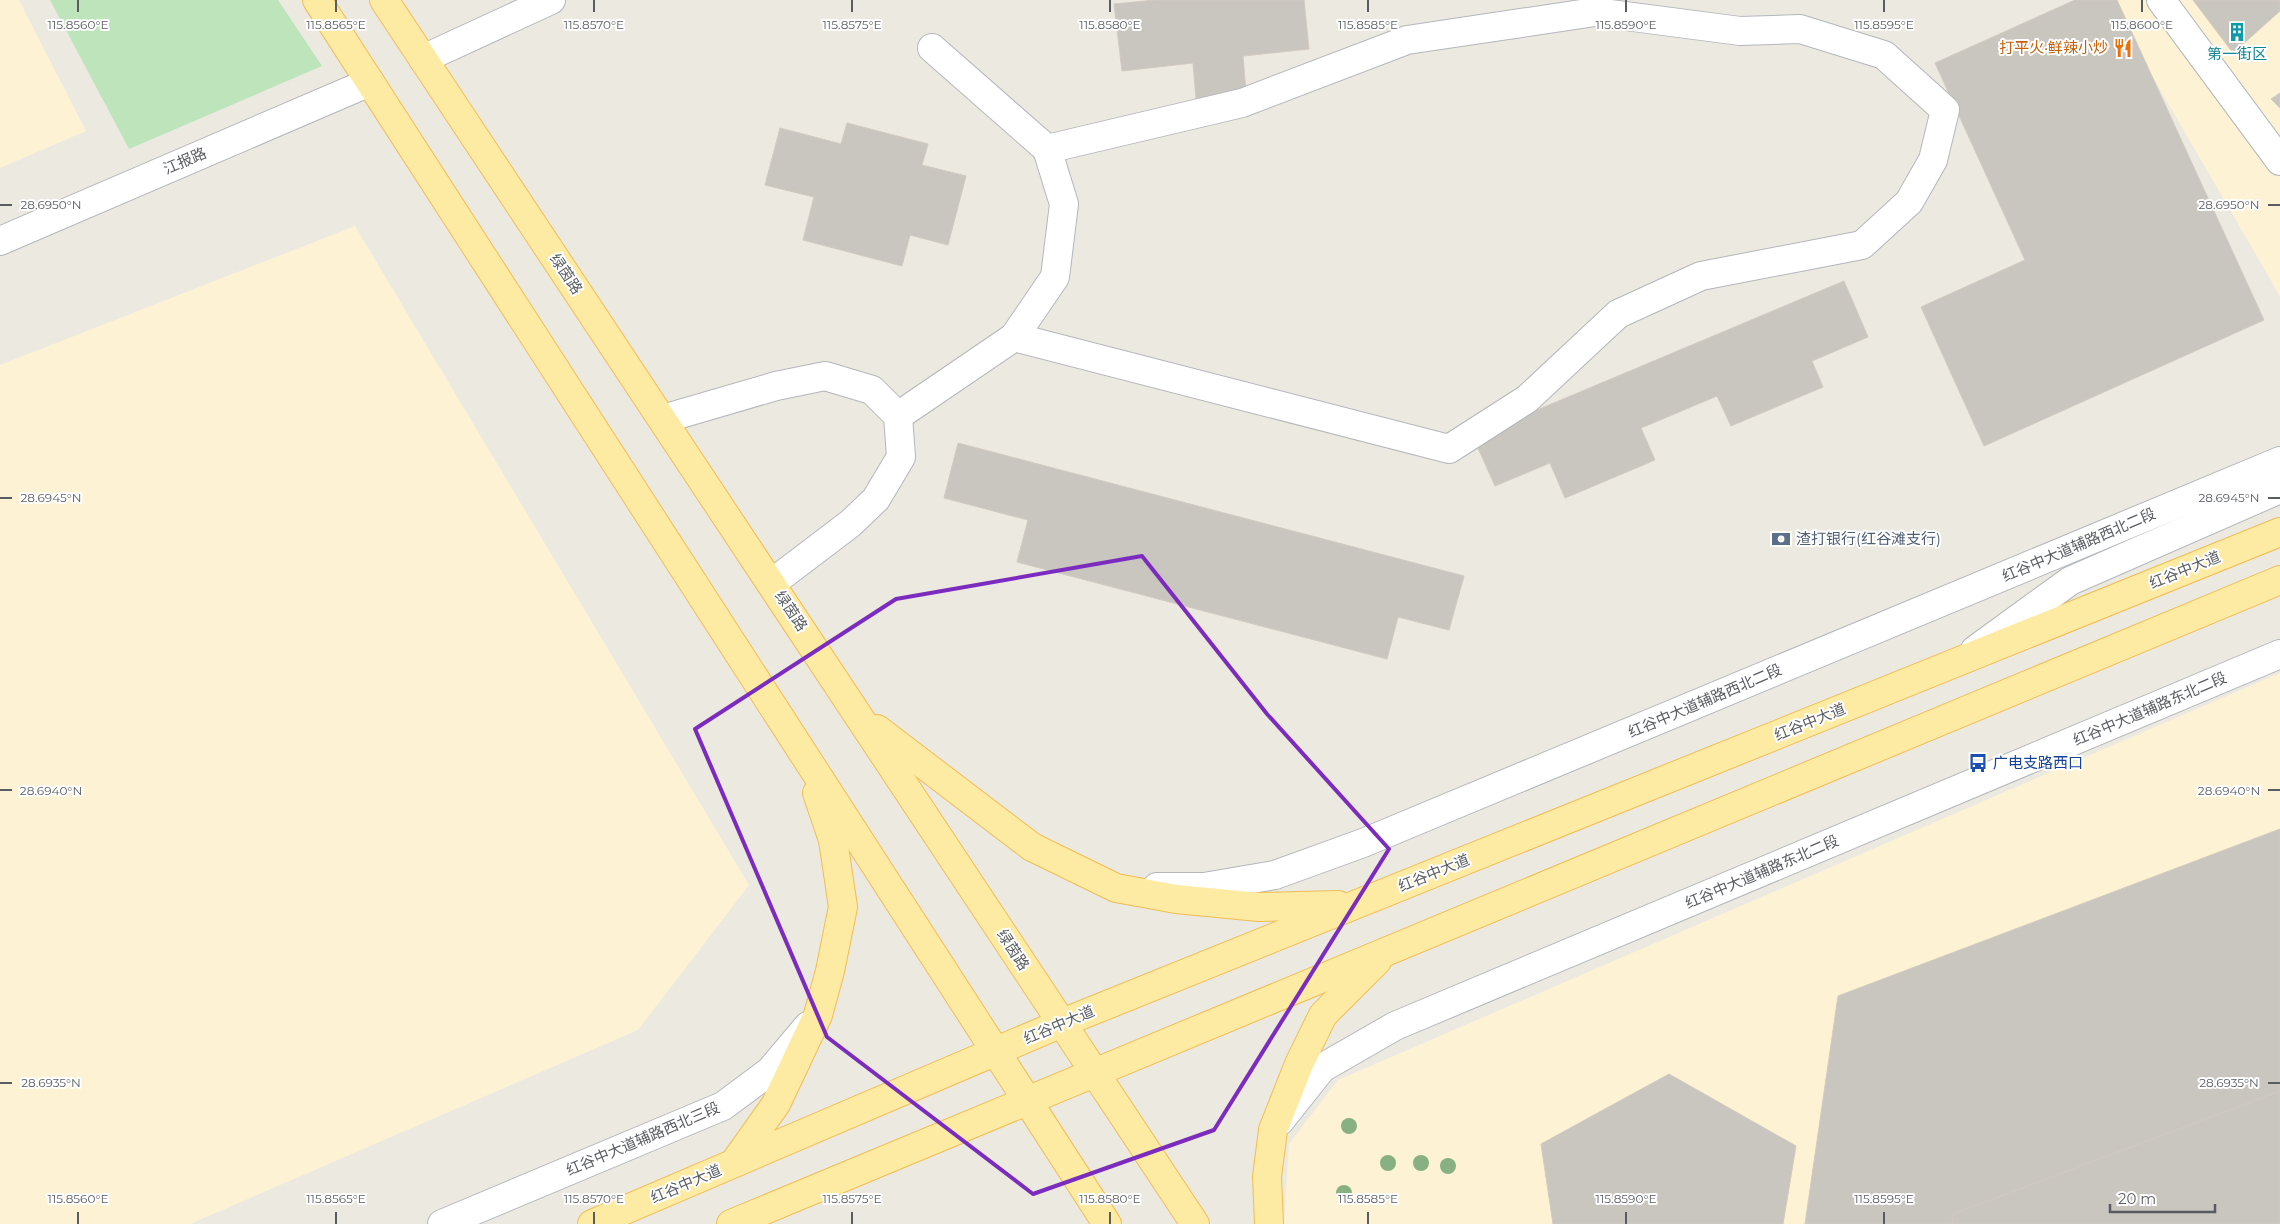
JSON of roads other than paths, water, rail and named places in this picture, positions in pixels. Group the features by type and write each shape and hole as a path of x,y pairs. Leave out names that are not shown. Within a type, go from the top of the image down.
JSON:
{"main road":[{"path":"318,0 1107,1224"},
{"name":"绿茵路","path":"384,0 861,717 1195,1224"},
{"name":"红谷中大道","path":"592,1224 1062,1023 2280,532"},
{"path":"741,1224 1096,1072 2280,580"},
{"path":"861,717 1032,846 1116,888 1176,899 1259,907 1355,905"},
{"path":"734,1163 776,1104 818,1015 830,971 843,907 832,840 803,754"},
{"path":"1269,1224 1266,1177 1273,1130 1298,1064 1323,1015 1387,951"}],"street":[{"path":"423,59 551,0"},
{"path":"2161,0 2280,161"},
{"path":"1014,337 1449,449 1527,399 1618,314 1701,276 1862,245 1909,202 1933,160 1945,110 1884,55 1800,29 1740,31 1595,12 1407,40 1242,103 1047,149"},
{"path":"898,416 1014,337 1055,277 1064,204 1047,149 932,48"},
{"name":"江报路","path":"0,241 370,82"},
{"path":"663,419 776,386 825,376 872,390 898,416 901,457 876,499 851,524 772,583"},
{"name":"红谷中大道辅路西北二段","path":"1116,888 1204,887 1275,875 1354,846 2280,461"},
{"path":"1960,661 2070,581 2280,489"},
{"name":"红谷中大道辅路东北二段","path":"1273,1130 1322,1068 1395,1026 2280,654"},
{"name":"红谷中大道辅路西北三段","path":"442,1224 723,1106 770,1071 818,1015"}],"place":[{"name":"第一街区","path":"2237,32"},
{"name":"打平火·鲜辣小炒","path":"2123,48"},
{"name":"渣打银行(红谷滩支行)","path":"1781,539"},
{"name":"广电支路西口","path":"1978,763"}]}
